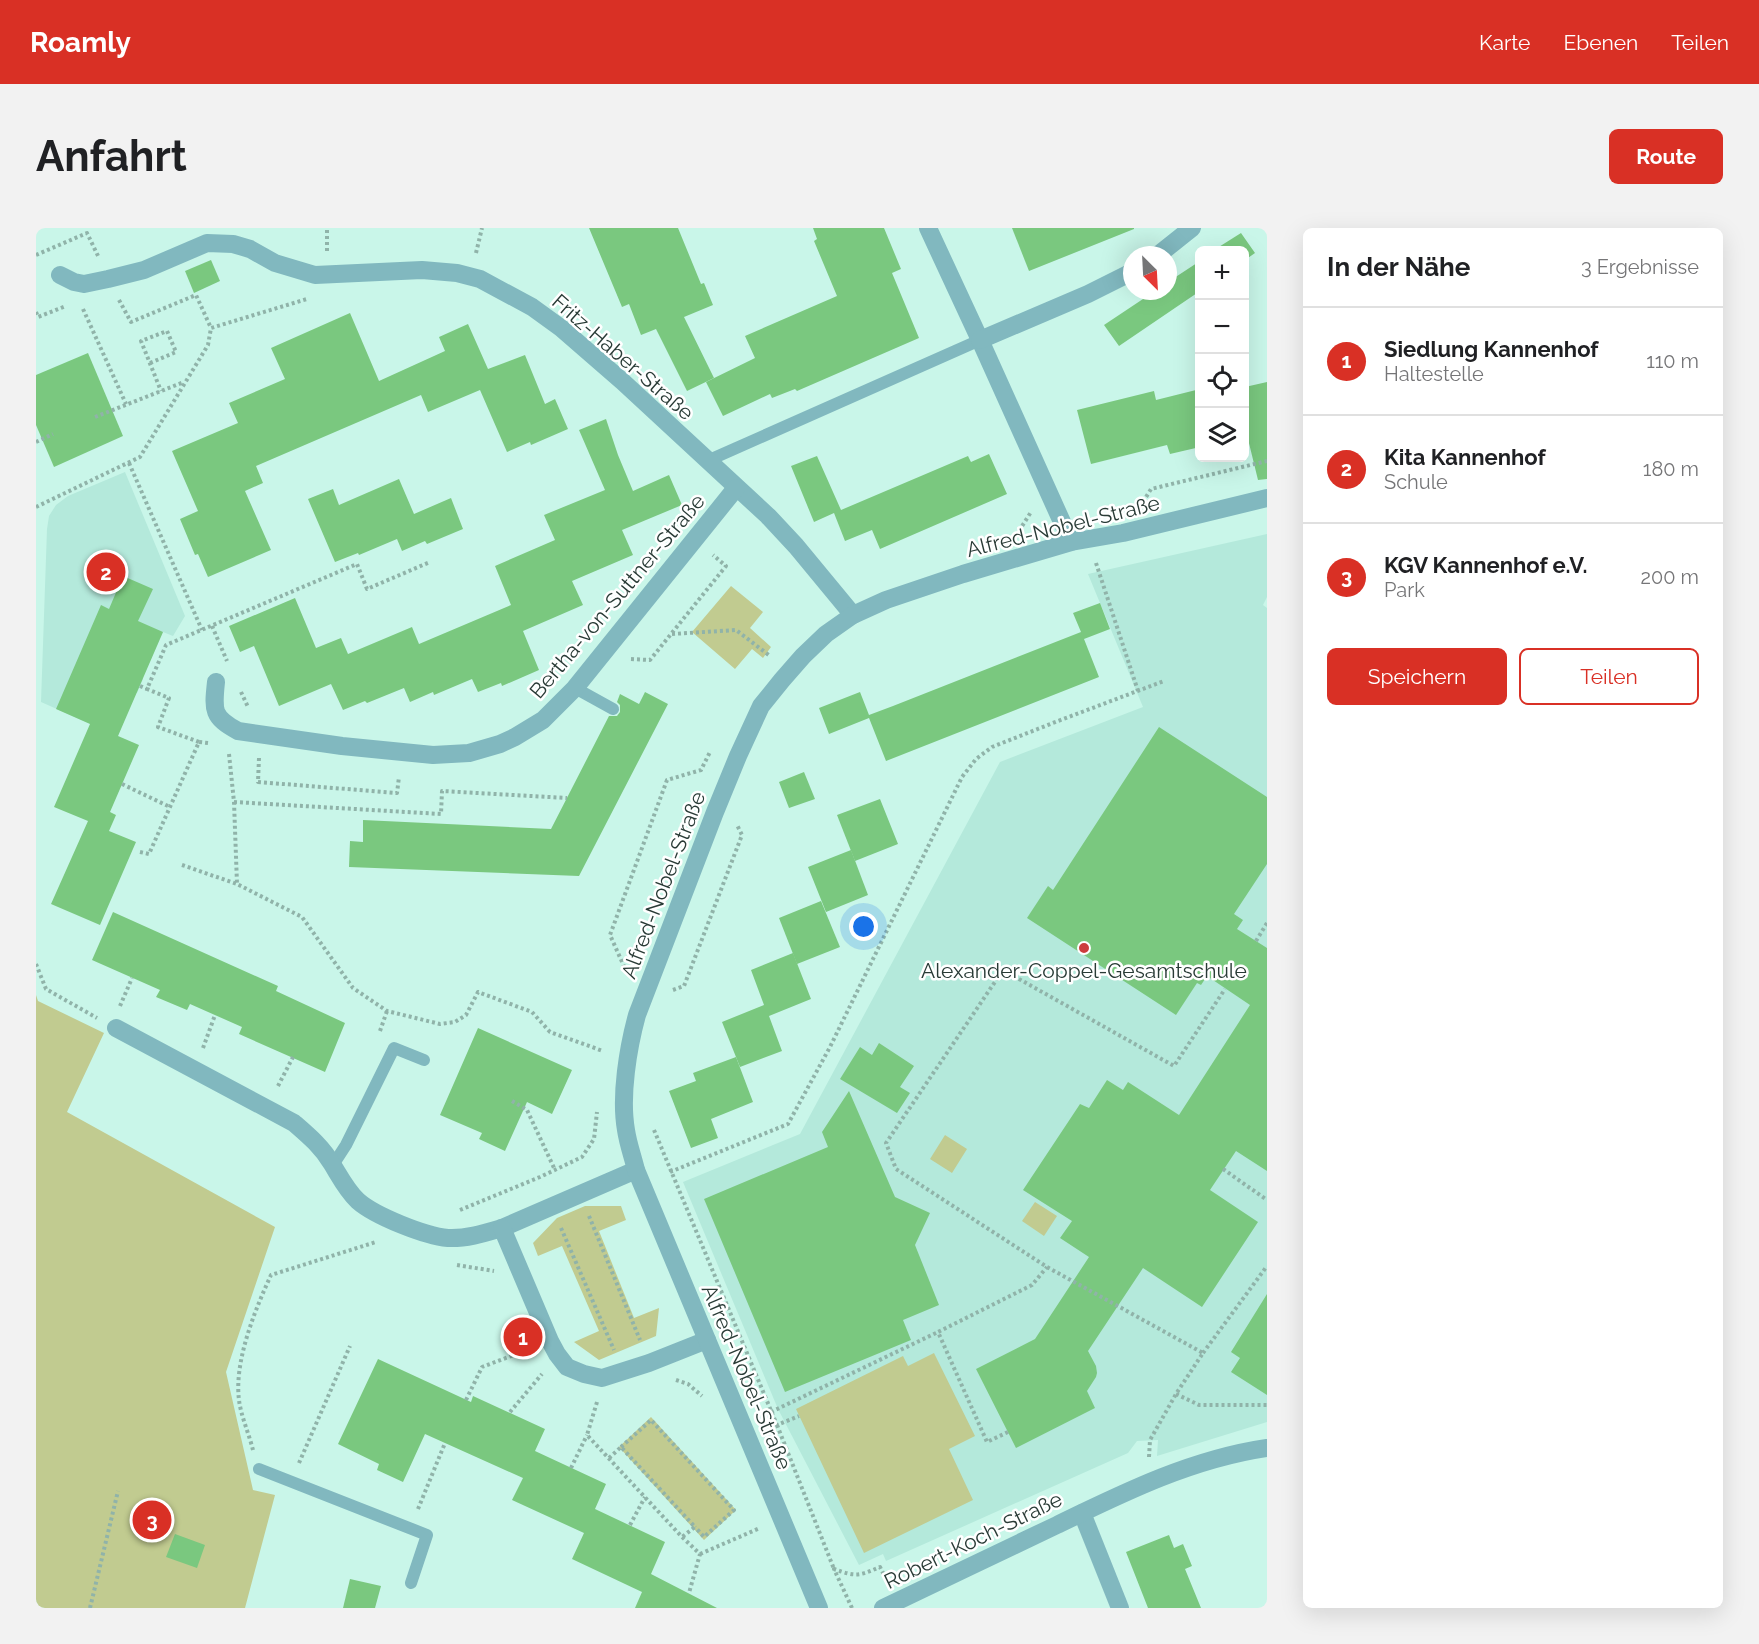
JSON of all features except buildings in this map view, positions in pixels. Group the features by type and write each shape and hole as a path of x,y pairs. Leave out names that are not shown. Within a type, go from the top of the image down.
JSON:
{"street":[{"path":"928,228 980,340 1080,541"},
{"path":"1169,246 1192,228"},
{"name":"Fritz-Haber-Straße","path":"60,275 84,284 108,279 144,270 207,243 233,244 250,249 275,263 315,275 422,270 457,273 480,279 516,297 561,328 622,381 768,516 853,615"},
{"path":"980,340 1123,276"},
{"name":"Bertha-von-Suttner-Straße","path":"216,682 214,703 216,713 224,723 238,731 342,746 433,755 469,753 500,744 543,720 575,688 736,488"},
{"name":"Alfred-Nobel-Straße","path":"819,1608 636,1170 625,1128 625,1086 630,1039 637,1015 715,812 761,706 803,656 826,634 853,615 886,600 953,577 1080,541 1123,533 1267,498"},
{"path":"116,1020 294,1123 317,1143 345,1186 359,1202 381,1217 448,1238 481,1234 502,1228 636,1170"},
{"path":"502,1228 550,1341 567,1367 602,1378 650,1363 707,1340"},
{"name":"Robert-Koch-Straße","path":"883,1608 1149,1482 1196,1464 1241,1452 1267,1448"},
{"name":"Robert-Koch-Straße","path":"1082,1513 1120,1608"}],"lane":[{"path":"707,461 980,340"},
{"path":"575,688 613,709"},
{"path":"333,1165 346,1145 394,1048 424,1060"},
{"path":"259,1469 427,1535 411,1583"}],"path":[{"path":"327,228 327,260"},
{"path":"474,261 482,228"},
{"path":"36,507 140,457 208,345 211,328 196,295 131,322 117,296"},
{"path":"211,328 314,297"},
{"path":"79,300 126,405"},
{"path":"36,312 38,317 69,305"},
{"path":"150,363 176,352 167,331 141,341 161,391"},
{"path":"95,417 185,382"},
{"path":"36,442 53,434"},
{"path":"1140,507 1151,489 1267,461"},
{"path":"129,463 202,630"},
{"path":"1011,536 1020,531 1032,510"},
{"path":"1080,541 1096,562 1138,691"},
{"path":"600,659 650,660 726,566 713,555 708,546"},
{"path":"1096,562 1107,560"},
{"path":"147,688 166,645 357,564 367,589 430,562"},
{"path":"212,626 228,664"},
{"path":"672,634 736,630 773,659"},
{"path":"670,1172 788,1124 830,1047 962,777 976,759 992,747 1017,736 1164,681"},
{"path":"237,683 250,711"},
{"path":"140,686 169,698 158,727 209,744"},
{"path":"140,852 149,854 199,742"},
{"path":"228,746 234,802 237,884"},
{"path":"627,973 610,935 667,780 700,770 711,751"},
{"path":"122,784 170,807"},
{"path":"234,802 441,814 442,790 567,798"},
{"path":"668,992 684,986 742,835 733,817"},
{"path":"182,865 237,884 302,917 353,987 387,1011 440,1024 455,1022 466,1015 478,992 532,1012 550,1032 604,1051 603,1062"},
{"path":"1256,941 1267,922"},
{"path":"36,963 46,989 116,1020 132,978"},
{"path":"1203,1353 1047,1267 896,1170 886,1143 1003,970 1174,1066 1225,989"},
{"path":"201,1054 215,1015"},
{"path":"276,1092 293,1057"},
{"path":"512,1101 527,1110 555,1170"},
{"path":"454,1213 582,1157 594,1139 598,1106"},
{"path":"651,1123 777,1425 834,1569"},
{"path":"1223,1169 1267,1200"},
{"path":"580,1194 656,1378 675,1379 688,1384 707,1401"},
{"path":"553,1206 623,1372"},
{"path":"259,1469 239,1400 240,1363 255,1309 271,1275 384,1239"},
{"path":"451,1264 494,1271 498,1280"},
{"path":"1149,1482 1150,1440 1203,1353 1267,1266"},
{"path":"771,1412 1032,1285 1047,1267"},
{"path":"938,1332 987,1442 1008,1432"},
{"path":"466,1400 482,1367 528,1350 525,1343"},
{"path":"298,1463 350,1346"},
{"path":"510,1412 542,1373"},
{"path":"1176,1394 1199,1405 1267,1405"},
{"path":"571,1468 587,1434 598,1399"},
{"path":"777,1425 799,1416"},
{"path":"609,1458 621,1447 651,1420 734,1510 704,1537 621,1447"},
{"path":"587,1434 682,1538 700,1554"},
{"path":"418,1510 445,1443"},
{"path":"90,1608 118,1491"},
{"path":"630,1525 645,1497"},
{"path":"682,1538 695,1527"},
{"path":"700,1554 761,1528 765,1538"},
{"path":"689,1593 700,1554"}],"shaded area":[{"path":"125,472 185,616 173,636 163,632 151,659 147,657 138,677 143,679 137,693 132,691 118,736 41,702 49,516 56,505 68,496"},
{"name":"Alexander-Coppel-Gesamtschule","path":"1267,534 1267,597 1263,605 1267,608 1267,1422 1157,1456 1158,1440 1137,1441 1128,1453 886,1561 883,1554 859,1565 778,1409 683,1182 800,1134 1000,762 1143,707 1088,574"},
{"path":"731,586 763,612 750,628 771,647 763,658 752,649 735,669 692,632"},
{"path":"36,995 38,1001 104,1033 67,1112 275,1227 226,1372 253,1490 275,1495 245,1608 36,1608"},
{"path":"945,1135 967,1149 952,1173 930,1159"},
{"path":"1035,1202 1057,1216 1044,1236 1022,1221"},
{"path":"585,1206 621,1206 626,1220 599,1231 634,1318 659,1308 656,1336 599,1360 574,1342 599,1331 562,1246 538,1256 533,1243 557,1218"},
{"path":"934,1353 975,1436 949,1449 973,1500 864,1553 796,1409 903,1356 908,1366"},
{"path":"651,1417 736,1510 704,1540 619,1447"}],"place":[{"name":"Kita Kannenhof","path":"106,572"},
{"name":"Alexander-Coppel-Gesamtschule","path":"1084,948"},
{"name":"Siedlung Kannenhof","path":"523,1337"},
{"name":"KGV Kannenhof e.V.","path":"152,1520"}]}
